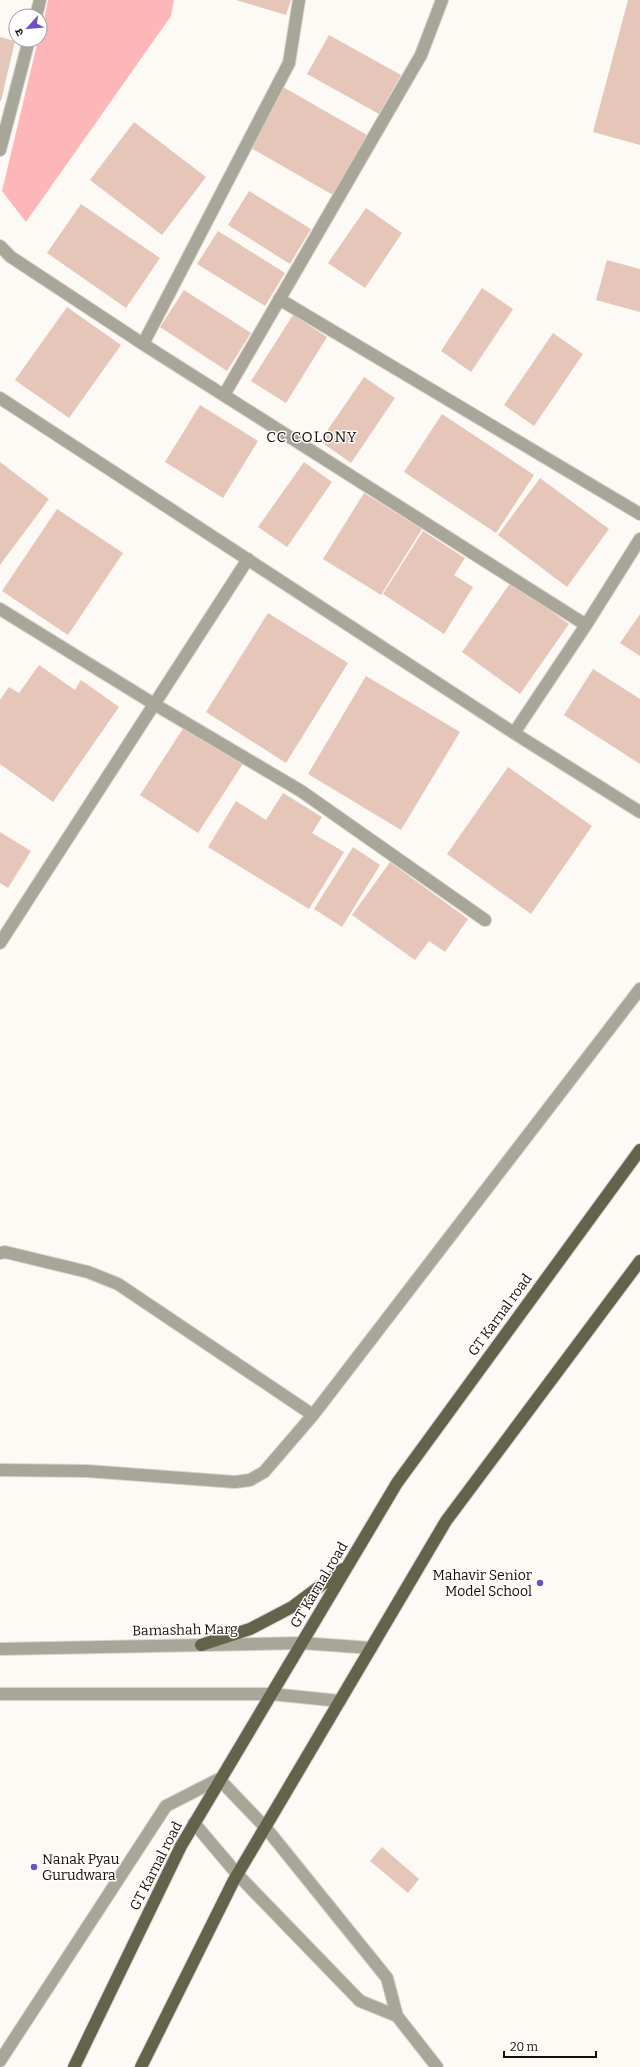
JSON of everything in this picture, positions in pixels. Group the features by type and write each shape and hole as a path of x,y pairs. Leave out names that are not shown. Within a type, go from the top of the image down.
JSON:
{"main road":[{"name":"GT Karnal road","path":"74,2067 177,1853 219,1779 302,1644 397,1483 640,1150"},
{"path":"141,2067 238,1875 446,1521 640,1261"},
{"path":"201,1645 250,1630 292,1607 348,1566"}],"street":[{"path":"143,344 289,63 299,0"},
{"path":"224,395 421,55 442,0"},
{"path":"0,150 28,48"},
{"path":"0,246 11,257 143,344 586,625"},
{"path":"279,299 640,514"},
{"path":"0,398 514,733 639,809"},
{"path":"514,733 586,625 640,539"},
{"path":"0,943 248,559"},
{"path":"0,608 154,704 302,791 485,920"},
{"path":"0,1470 87,1471 235,1482 250,1480 264,1472 313,1415 640,989"},
{"path":"0,1252 88,1272 118,1284 313,1415"},
{"name":"Bamashah Marg","path":"0,1649 302,1644 371,1648"},
{"path":"0,1694 271,1694 340,1701"},
{"path":"0,2062 166,1806 219,1779 266,1828 387,1978 397,2016 437,2067"},
{"path":"194,1823 238,1875 360,2001 397,2016"}],"shaded area":[{"path":"48,0 174,0 171,16 26,222 2,191 36,48 48,48 48,8 46,8"}],"building":[{"path":"236,0 291,0 286,15"},
{"path":"628,0 640,0 640,145 593,132"},
{"path":"329,35 401,75 379,114 307,74"},
{"path":"0,37 8,39 8,48 13,48 0,101"},
{"path":"283,87 367,135 333,195 249,147"},
{"path":"134,122 206,177 162,235 90,180"},
{"path":"249,191 311,229 290,264 228,225"},
{"path":"81,204 160,258 126,308 47,253"},
{"path":"366,208 402,233 365,288 328,263"},
{"path":"218,231 285,273 265,306 197,264"},
{"path":"607,260 640,269 640,312 596,300"},
{"path":"482,288 513,309 471,372 441,351"},
{"path":"184,290 251,333 227,371 160,327"},
{"path":"67,307 121,345 69,418 15,380"},
{"path":"293,315 327,337 286,403 251,381"},
{"path":"553,333 583,354 534,426 504,405"},
{"path":"364,377 395,398 351,463 320,441"},
{"path":"200,405 258,441 223,498 165,462"},
{"path":"442,414 534,475 496,533 404,472"},
{"path":"0,462 49,499 0,565"},
{"path":"304,462 332,482 287,547 258,527"},
{"path":"540,478 609,529 567,587 498,535"},
{"path":"364,493 422,529 381,595 323,559"},
{"path":"57,509 123,553 68,635 2,591"},
{"path":"423,531 465,558 454,575 473,587 444,634 383,594"},
{"path":"511,582 569,624 520,694 462,652"},
{"path":"268,613 348,663 286,763 206,712"},
{"path":"640,614 640,656 620,643"},
{"path":"39,665 75,690 81,680 119,707 53,802 0,764 0,700 9,687 19,693"},
{"path":"593,669 640,699 640,764 564,715"},
{"path":"366,676 460,732 401,830 308,774"},
{"path":"186,724 244,762 198,833 140,795"},
{"path":"508,767 592,826 531,914 447,854"},
{"path":"283,793 322,817 312,833 344,852 309,909 208,847 236,801 266,820"},
{"path":"0,832 31,851 8,888 0,883"},
{"path":"353,847 380,865 342,927 314,909"},
{"path":"390,862 468,919 445,952 429,941 415,960 352,915"},
{"path":"382,1847 419,1879 408,1893 370,1861"}],"place":[{"name":"Mahavir Senior Model School","path":"540,1583"},
{"name":"Nanak Pyau Gurudwara","path":"34,1867"}],"district":[{"name":"CC COLONY","path":"312,437"}]}
